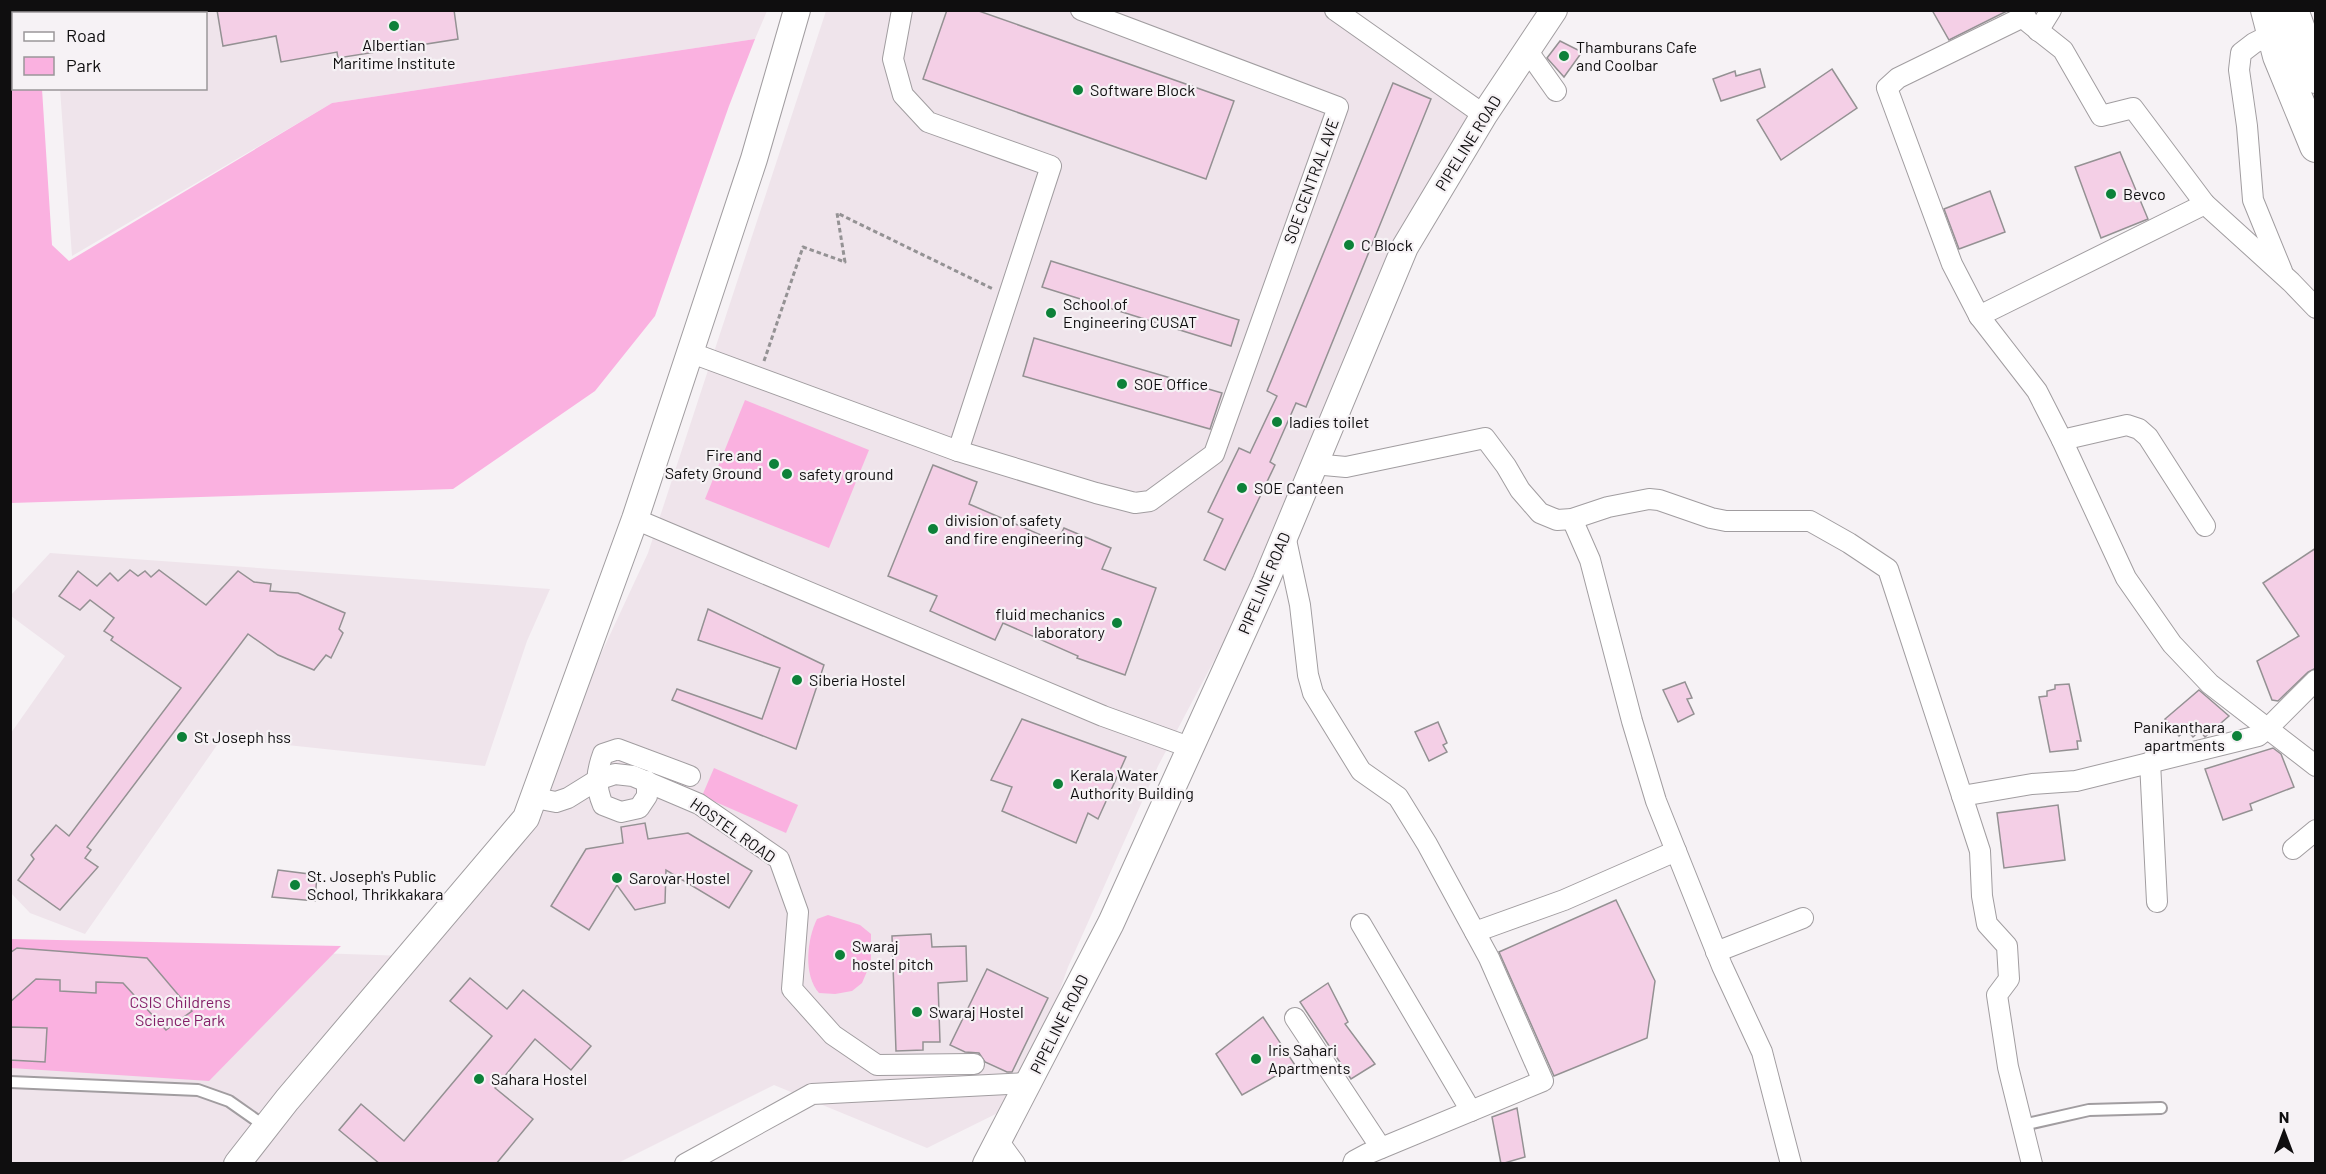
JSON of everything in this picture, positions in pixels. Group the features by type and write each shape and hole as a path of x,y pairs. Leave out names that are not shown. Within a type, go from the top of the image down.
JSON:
{"main road":[{"path":"2292,10 2316,77"},
{"path":"2270,22 2300,110 2316,146"}],"street":[{"path":"237,1164 454,901 525,819 535,798 635,519 754,159 797,10"},
{"path":"689,351 958,451 1051,166 928,122 903,95 892,59 902,10"},
{"name":"SOE CENTRAL AVE","path":"958,451 1135,503 1150,501 1214,454 1338,107 1081,10"},
{"path":"1335,10 1484,115"},
{"name":"PIPELINE ROAD","path":"986,1164 1111,924 1189,747 1266,581 1405,247 1484,115 1554,10"},
{"path":"2038,31 2051,10"},
{"path":"2316,308 2284,275 2205,204 2133,108 2101,116 2062,50 2038,31 2023,13 1898,78 1887,88 1952,264 1979,316 2037,391 2126,578 2172,644 2210,684 2316,766"},
{"path":"2270,22 2254,43 2241,53 2239,70 2247,126 2253,200 2284,275"},
{"path":"1527,50 1556,91"},
{"path":"1979,316 2205,204"},
{"path":"2062,440 2127,425 2139,429 2148,437 2205,526"},
{"path":"1313,464 1346,467 1485,438 1520,490 1540,513 1557,520 1649,499 1726,521 1810,521 1888,569 1980,851 1982,896 1987,924 2007,946 2009,979 1997,995 2008,1067 2032,1164"},
{"path":"1581,516 1590,560 1656,801 1716,952 1762,1052 1791,1164"},
{"path":"635,519 1103,716 1189,747"},
{"path":"1285,535 1300,605 1308,675 1313,693 1361,771 1398,797 1427,844 1490,958 1542,1081 1381,1148 1354,1161 1353,1164"},
{"path":"1962,796 2032,784 2076,781 2258,735 2267,729 2316,680"},
{"path":"647,781 647,796 639,808 621,812 603,805 597,791 597,780 598,767 603,754 618,750 690,776"},
{"path":"2150,762 2157,902"},
{"name":"HOSTEL ROAD","path":"535,798 556,802 568,798 597,780 615,774 633,776 699,804 779,859 798,912 792,989 833,1035 877,1065 974,1064"},
{"path":"2293,849 2316,830"},
{"path":"1475,932 1564,900 1676,852"},
{"path":"1716,952 1803,918"},
{"path":"1361,924 1471,1111"},
{"path":"1295,1018 1381,1148"},
{"path":"686,1164 812,1094 1028,1083"},
{"path":"999,1142 1015,1164"}],"lane":[{"path":"10,1082 198,1090 229,1101 266,1127"},
{"path":"2023,1125 2089,1110 2161,1108"}],"path":[{"path":"758,377 803,247 845,262 837,213 1008,297"}],"shaded area":[{"path":"767,11 755,39 332,103 72,256 60,90 207,90 207,12 53,12"},
{"path":"826,11 1339,11 1480,98 1250,593 1158,766 1068,967 1020,1102 927,1148 774,1085 618,1163 11,1164 11,943 407,956 528,811 648,553"},
{"path":"50,553 550,589 527,641 485,766 222,738 85,934 30,913 11,893 11,733 65,656 11,616 11,595"}],"green space":[{"path":"10,11 36,12 12,12 12,90 42,90 52,245 69,261 332,103 755,39 655,316 595,391 453,489 11,503"},
{"name":"safety ground","path":"745,400 869,450 829,548 705,499"},
{"path":"714,768 798,805 786,833 702,796"},
{"name":"Swaraj hostel pitch","path":"828,915 860,925 871,934 871,962 862,983 852,991 835,994 819,993 811,977 808,957 811,936 817,919"},
{"name":"CSIS Childrens Science Park","path":"10,939 341,946 209,1081 11,1068"}],"building":[{"path":"217,10 454,10 458,39 338,58 337,52 281,62 276,36 223,46"},
{"name":"Software Block","path":"947,10 976,10 1234,101 1206,179 923,79"},
{"path":"1932,10 2009,10 1949,40"},
{"name":"Thamburans Cafe and Coolbar","path":"1560,41 1582,52 1564,77 1547,58"},
{"path":"1760,69 1765,87 1721,101 1713,79 1735,71 1736,76"},
{"path":"1832,69 1857,108 1781,160 1757,120"},
{"name":"C Block","path":"1393,83 1431,99 1306,407 1296,403 1270,462 1275,465 1225,570 1204,560 1223,519 1208,512 1239,448 1250,453 1277,396 1267,391"},
{"name":"Bevco","path":"2120,152 2148,219 2101,238 2075,167"},
{"path":"1990,191 2005,232 1959,249 1944,209"},
{"path":"1051,261 1239,320 1231,346 1042,287"},
{"name":"SOE Office","path":"1034,338 1222,393 1210,429 1023,376"},
{"path":"933,465 977,482 969,504 1057,542 1064,528 1111,548 1102,569 1156,588 1125,675 1077,658 1078,656 1003,623 995,640 930,611 937,596 888,576"},
{"path":"2316,548 2316,668 2308,672 2278,701 2272,700 2257,661 2299,636 2263,583"},
{"path":"130,570 138,576 145,571 151,577 159,570 206,605 238,571 254,582 271,584 270,591 298,593 345,613 339,629 343,633 331,658 326,655 314,670 278,655 248,634 87,847 91,850 85,858 98,867 60,910 18,880 34,859 31,855 56,825 69,836 181,688 111,640 113,637 104,631 114,618 90,600 80,610 59,596 78,571 97,586 110,573 118,581"},
{"name":"Siberia Hostel","path":"708,609 824,665 796,749 672,700 677,689 762,719 780,668 698,640"},
{"path":"1685,682 1692,698 1687,699 1694,714 1678,722 1663,690"},
{"path":"2069,684 2081,741 2077,741 2078,749 2050,752 2039,697 2047,696 2047,691 2055,689 2055,685"},
{"path":"2199,690 2229,716 2205,737 2200,731 2193,737 2187,730 2179,736 2165,719"},
{"name":"Kerala Water Authority Building","path":"1022,719 1126,757 1098,819 1088,813 1076,843 1002,811 1012,787 991,780"},
{"path":"1438,722 1447,743 1443,745 1447,752 1429,761 1415,732"},
{"path":"2273,748 2281,754 2294,787 2250,804 2252,810 2223,820 2205,769"},
{"path":"2058,805 2065,860 2004,868 1997,813"},
{"name":"Sarovar Hostel","path":"645,823 648,839 688,833 752,871 729,908 666,870 665,903 635,910 617,885 589,930 551,906 586,849 623,843 621,827"},
{"name":"St. Joseph's Public School, Thrikkakara","path":"278,870 317,875 315,901 272,897"},
{"path":"1616,900 1655,981 1647,1038 1554,1076 1499,952"},
{"name":"Swaraj Hostel","path":"931,934 932,947 966,946 967,981 938,983 940,1042 923,1042 923,1050 896,1051 892,936"},
{"path":"17,948 147,958 192,1011 166,1030 123,983 96,982 96,993 60,991 60,980 36,979 10,1002 10,953"},
{"path":"987,969 1048,998 1012,1072 985,1062 979,1053 965,1052 950,1045"},
{"name":"Sahara Hostel","path":"470,978 507,1009 523,990 591,1046 571,1070 535,1039 495,1088 533,1119 496,1164 380,1164 339,1130 361,1104 404,1141 492,1036 450,1001"},
{"path":"1328,983 1348,1022 1345,1024 1375,1064 1351,1079 1300,1002"},
{"name":"Iris Sahari Apartments","path":"1263,1017 1295,1065 1242,1095 1216,1054"},
{"path":"10,1027 47,1028 45,1062 10,1060"},
{"path":"1517,1108 1525,1157 1501,1164 1492,1117"}],"place":[{"name":"Albertian Maritime Institute","path":"394,26"},
{"name":"Thamburans Cafe and Coolbar","path":"1564,56"},
{"name":"Software Block","path":"1078,90"},
{"name":"Bevco","path":"2111,194"},
{"name":"C Block","path":"1349,245"},
{"name":"School of Engineering CUSAT","path":"1051,313"},
{"name":"SOE Office","path":"1122,384"},
{"name":"ladies toilet","path":"1277,422"},
{"name":"Fire and Safety Ground","path":"774,464"},
{"name":"safety ground","path":"787,474"},
{"name":"SOE Canteen","path":"1242,488"},
{"name":"division of safety and fire engineering","path":"933,529"},
{"name":"fluid mechanics laboratory","path":"1117,623"},
{"name":"Siberia Hostel","path":"797,680"},
{"name":"Panikanthara apartments","path":"2237,736"},
{"name":"St Joseph hss","path":"182,737"},
{"name":"Kerala Water Authority Building","path":"1058,784"},
{"name":"Sarovar Hostel","path":"617,878"},
{"name":"St. Joseph's Public School, Thrikkakara","path":"295,885"},
{"name":"Swaraj hostel pitch","path":"840,955"},
{"name":"Swaraj Hostel","path":"917,1012"},
{"name":"Iris Sahari Apartments","path":"1256,1059"},
{"name":"Sahara Hostel","path":"479,1079"}]}
